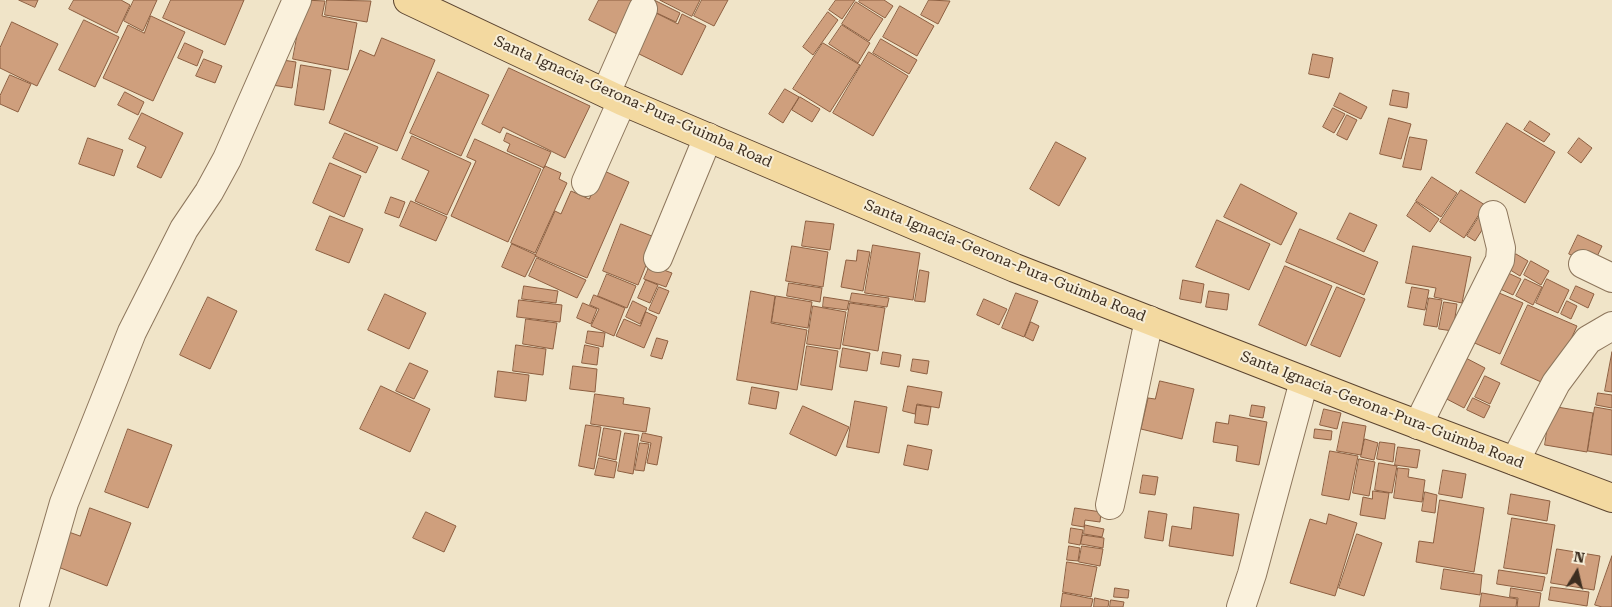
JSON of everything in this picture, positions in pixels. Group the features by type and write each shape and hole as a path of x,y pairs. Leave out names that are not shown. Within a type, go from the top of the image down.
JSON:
{"main road":[{"name":"Santa Ignacia-Gerona-Pura-Guimba Road","path":"408,0 614,97 1015,268 1418,425 1612,496"}],"street":[{"path":"34,607 64,504 132,332 184,229 210,192 227,159 297,0"},
{"path":"586,182 643,9"},
{"path":"658,258 708,137"},
{"path":"1418,425 1500,260 1501,248 1493,215"},
{"path":"1583,264 1612,278"},
{"path":"1110,505 1149,320"},
{"path":"1515,461 1556,383 1588,340 1612,326"},
{"path":"1241,607 1255,565 1304,381"}],"building":[{"path":"19,0 38,0 35,7"},
{"path":"74,0 121,0 130,5 117,33 69,9"},
{"path":"134,0 157,0 143,31 124,21"},
{"path":"171,0 244,0 225,45 163,18"},
{"path":"304,0 325,1 322,16 357,23 348,70 293,59"},
{"path":"327,0 371,1 367,22 325,15"},
{"path":"599,0 644,0 625,38 589,20"},
{"path":"650,0 654,0 680,13 676,22 646,8"},
{"path":"660,0 700,0 692,16"},
{"path":"702,0 728,0 714,26 694,16"},
{"path":"836,0 855,0 842,19 829,10"},
{"path":"860,0 884,0 893,6 885,18 859,2"},
{"path":"929,0 950,1 938,24 921,15"},
{"path":"856,2 883,19 869,41 842,24"},
{"path":"900,6 934,26 917,56 883,37"},
{"path":"654,12 678,24 682,14 706,26 682,75 635,52"},
{"path":"828,12 838,20 813,55 803,47"},
{"path":"151,16 185,32 153,101 103,78 128,25 144,33"},
{"path":"84,20 119,37 95,87 59,70"},
{"path":"12,22 58,44 37,86 0,68 0,48"},
{"path":"842,25 870,43 858,63 829,44"},
{"path":"382,38 435,60 397,151 329,123 360,50 374,56"},
{"path":"881,39 917,60 909,74 873,53"},
{"path":"185,43 203,51 197,66 178,58"},
{"path":"823,43 860,65 830,112 793,89"},
{"path":"869,52 908,76 873,136 833,113"},
{"path":"1313,54 1333,58 1329,78 1309,74"},
{"path":"204,59 222,66 215,83 196,76"},
{"path":"276,59 296,62 292,88 272,85"},
{"path":"301,65 331,70 324,110 295,105"},
{"path":"509,68 590,106 565,158 503,127 500,133 482,124"},
{"path":"438,72 489,95 461,156 410,133"},
{"path":"10,75 31,84 18,112 0,104 0,96"},
{"path":"785,89 799,97 783,123 769,114"},
{"path":"1393,90 1409,93 1407,108 1390,105"},
{"path":"125,92 144,102 138,115 118,105"},
{"path":"1340,93 1367,107 1361,119 1334,106"},
{"path":"800,97 820,109 812,122 792,110"},
{"path":"1333,108 1345,114 1334,133 1323,127"},
{"path":"142,113 183,133 161,178 137,167 146,147 129,139"},
{"path":"1347,115 1357,120 1347,140 1337,135"},
{"path":"1389,118 1411,124 1401,159 1380,154"},
{"path":"1530,121 1550,134 1544,142 1524,130"},
{"path":"1507,123 1555,152 1525,203 1476,173"},
{"path":"345,133 378,147 366,173 333,158"},
{"path":"507,133 551,152 544,168 507,151 510,144 504,141"},
{"path":"412,136 471,163 447,215 415,201 429,171 402,159"},
{"path":"1410,137 1427,140 1421,170 1403,167"},
{"path":"88,138 123,150 114,176 79,164"},
{"path":"1579,138 1592,148 1581,163 1568,153"},
{"path":"475,139 541,169 508,242 451,216 476,161 467,157"},
{"path":"1056,142 1086,158 1059,206 1030,189"},
{"path":"330,163 361,176 344,217 313,203"},
{"path":"545,166 561,173 559,179 567,183 535,253 511,243"},
{"path":"602,170 629,182 587,278 535,256 555,211 561,214 571,191 589,199"},
{"path":"1432,177 1457,193 1441,217 1416,201"},
{"path":"1241,184 1297,213 1281,245 1224,217"},
{"path":"1461,190 1485,205 1464,238 1440,222"},
{"path":"391,197 405,202 399,218 385,213"},
{"path":"411,201 447,217 436,241 400,226"},
{"path":"1416,202 1439,219 1430,232 1407,216"},
{"path":"1483,211 1491,216 1475,241 1467,236"},
{"path":"1350,213 1377,225 1364,252 1337,239"},
{"path":"330,216 363,229 349,263 316,250"},
{"path":"1217,220 1270,244 1249,290 1196,267"},
{"path":"806,221 834,224 830,250 802,246"},
{"path":"621,224 657,238 638,285 603,271"},
{"path":"1300,229 1378,262 1364,295 1286,262"},
{"path":"1578,235 1602,246 1593,265 1569,254"},
{"path":"512,244 536,255 525,277 502,267"},
{"path":"873,245 920,253 913,300 865,293"},
{"path":"792,246 828,252 823,287 786,281"},
{"path":"1413,246 1471,257 1462,303 1434,297 1436,288 1406,283"},
{"path":"858,250 870,252 863,291 841,287 846,260 856,261"},
{"path":"1516,254 1528,261 1520,276 1507,268"},
{"path":"537,258 586,280 577,298 529,276"},
{"path":"1531,261 1549,271 1541,285 1524,275"},
{"path":"650,265 672,273 666,287 644,279"},
{"path":"1285,266 1332,286 1306,346 1259,325"},
{"path":"920,270 929,272 925,302 915,301"},
{"path":"1506,272 1521,279 1513,295 1498,288"},
{"path":"607,274 636,286 627,308 598,296"},
{"path":"1525,279 1542,287 1533,305 1516,296"},
{"path":"1547,279 1569,290 1558,313 1536,303"},
{"path":"646,280 658,285 650,303 638,298"},
{"path":"1183,280 1204,284 1201,303 1180,299"},
{"path":"789,283 822,288 820,302 787,296"},
{"path":"524,286 558,291 556,303 522,299"},
{"path":"1576,286 1594,294 1588,308 1570,299"},
{"path":"659,287 669,291 659,314 649,310"},
{"path":"1337,287 1365,299 1340,357 1311,345"},
{"path":"1412,287 1429,290 1425,310 1408,307"},
{"path":"1492,290 1523,303 1500,354 1470,341"},
{"path":"751,291 775,296 771,323 807,330 797,390 737,380"},
{"path":"1209,291 1229,294 1227,310 1206,307"},
{"path":"852,293 889,298 887,307 850,302"},
{"path":"1016,293 1038,301 1024,337 1002,328"},
{"path":"385,294 426,313 409,349 368,330"},
{"path":"594,295 625,308 614,336 591,326 599,309 590,305"},
{"path":"776,296 812,302 808,328 772,322"},
{"path":"208,297 237,311 210,369 180,355"},
{"path":"824,297 849,301 847,310 823,307"},
{"path":"1429,298 1442,300 1437,327 1424,325"},
{"path":"984,299 1007,309 999,325 977,315"},
{"path":"519,300 562,305 560,322 517,317"},
{"path":"633,301 647,308 640,324 626,317"},
{"path":"1567,301 1577,306 1571,319 1561,314"},
{"path":"1444,302 1457,304 1453,331 1439,329"},
{"path":"583,303 597,309 591,324 577,318"},
{"path":"850,303 885,308 878,351 843,345"},
{"path":"1528,305 1577,326 1550,386 1501,364"},
{"path":"813,306 846,312 840,349 807,344"},
{"path":"646,312 657,317 644,348 616,336 624,319 640,326"},
{"path":"526,319 557,323 553,349 523,344"},
{"path":"1031,322 1039,326 1033,341 1025,337"},
{"path":"588,331 605,333 603,347 586,343"},
{"path":"657,338 668,341 662,359 651,356"},
{"path":"516,345 546,349 543,375 513,371"},
{"path":"585,345 599,348 597,365 582,363"},
{"path":"807,346 838,351 832,390 801,385"},
{"path":"843,348 870,353 867,371 840,367"},
{"path":"883,352 901,355 899,367 881,364"},
{"path":"1612,352 1612,392 1605,391"},
{"path":"1462,356 1485,368 1464,408 1441,396"},
{"path":"913,359 929,361 927,374 911,371"},
{"path":"410,363 428,371 414,399 396,391"},
{"path":"573,366 597,369 595,392 570,389"},
{"path":"498,371 529,375 526,401 495,397"},
{"path":"1485,376 1500,383 1490,404 1475,397"},
{"path":"1160,381 1194,389 1182,439 1141,429 1148,398 1155,399"},
{"path":"381,386 430,409 410,452 360,429"},
{"path":"908,386 942,392 939,408 917,404 915,414 903,411"},
{"path":"752,387 779,392 776,409 749,404"},
{"path":"1598,393 1612,395 1612,408 1596,405"},
{"path":"595,394 624,398 623,404 650,408 646,432 591,424"},
{"path":"1473,398 1490,406 1484,418 1467,410"},
{"path":"855,401 887,407 879,453 847,447"},
{"path":"917,405 931,407 928,425 915,423"},
{"path":"1252,405 1265,407 1263,418 1250,416"},
{"path":"803,406 849,427 836,456 790,434"},
{"path":"1551,406 1593,413 1587,452 1545,445"},
{"path":"1595,407 1612,410 1612,455 1588,451"},
{"path":"1324,409 1341,413 1337,429 1320,425"},
{"path":"1230,415 1267,422 1259,465 1236,461 1238,446 1213,442 1216,422 1228,424"},
{"path":"1343,422 1366,426 1361,455 1337,451"},
{"path":"586,425 601,427 594,469 579,466"},
{"path":"604,428 621,431 616,460 599,456"},
{"path":"128,429 172,445 148,508 105,492"},
{"path":"1315,429 1332,431 1331,440 1314,438"},
{"path":"625,433 639,435 633,474 618,471"},
{"path":"643,433 662,437 657,465 647,463 651,443 641,441"},
{"path":"1365,439 1378,443 1374,460 1361,457"},
{"path":"1380,442 1395,444 1393,462 1377,459"},
{"path":"640,443 649,444 644,471 635,470"},
{"path":"908,445 932,450 928,470 904,465"},
{"path":"1398,447 1420,450 1417,468 1395,465"},
{"path":"1330,451 1358,456 1349,500 1322,495"},
{"path":"599,458 617,462 614,478 595,475"},
{"path":"1359,459 1375,462 1369,496 1353,493"},
{"path":"1379,463 1397,466 1392,493 1375,490"},
{"path":"1398,468 1409,469 1408,477 1425,480 1422,502 1394,498"},
{"path":"1443,470 1466,474 1462,498 1439,494"},
{"path":"1143,475 1158,477 1155,495 1140,493"},
{"path":"1373,491 1389,493 1385,519 1360,515 1363,497 1372,499"},
{"path":"1425,492 1437,495 1435,513 1422,511"},
{"path":"1511,494 1550,501 1547,521 1508,514"},
{"path":"1440,500 1484,508 1474,572 1416,562 1419,541 1433,543"},
{"path":"1194,507 1239,514 1233,556 1169,546 1172,526 1191,529"},
{"path":"90,508 131,523 107,586 53,565 66,531 80,536"},
{"path":"1075,508 1101,512 1100,522 1085,520 1084,527 1072,525"},
{"path":"1149,511 1167,514 1163,541 1145,538"},
{"path":"426,512 456,526 444,552 413,538"},
{"path":"1329,514 1357,523 1335,596 1290,583 1310,519 1326,524"},
{"path":"1512,518 1555,525 1547,574 1504,568"},
{"path":"1085,525 1104,529 1102,537 1084,534"},
{"path":"1071,528 1083,530 1080,545 1069,543"},
{"path":"1357,534 1382,543 1364,596 1339,588"},
{"path":"1083,535 1104,538 1103,548 1081,544"},
{"path":"1069,546 1080,548 1078,561 1067,560"},
{"path":"1082,546 1103,549 1100,566 1079,562"},
{"path":"1557,549 1600,556 1594,590 1551,583"},
{"path":"1612,556 1612,607 1602,607 1595,605"},
{"path":"1067,562 1097,567 1091,597 1063,592"},
{"path":"1444,569 1482,575 1480,595 1441,589"},
{"path":"1499,570 1545,577 1542,591 1497,584"},
{"path":"1551,587 1589,592 1587,606 1549,600"},
{"path":"1115,588 1129,590 1128,598 1114,597"},
{"path":"1511,588 1541,593 1539,607 1517,607 1518,598 1510,597"},
{"path":"1063,593 1093,599 1091,607 1061,607"},
{"path":"1482,593 1517,599 1516,607 1480,607"},
{"path":"1095,598 1109,601 1108,607 1094,607"},
{"path":"1111,600 1124,602 1123,607 1110,607"}]}
